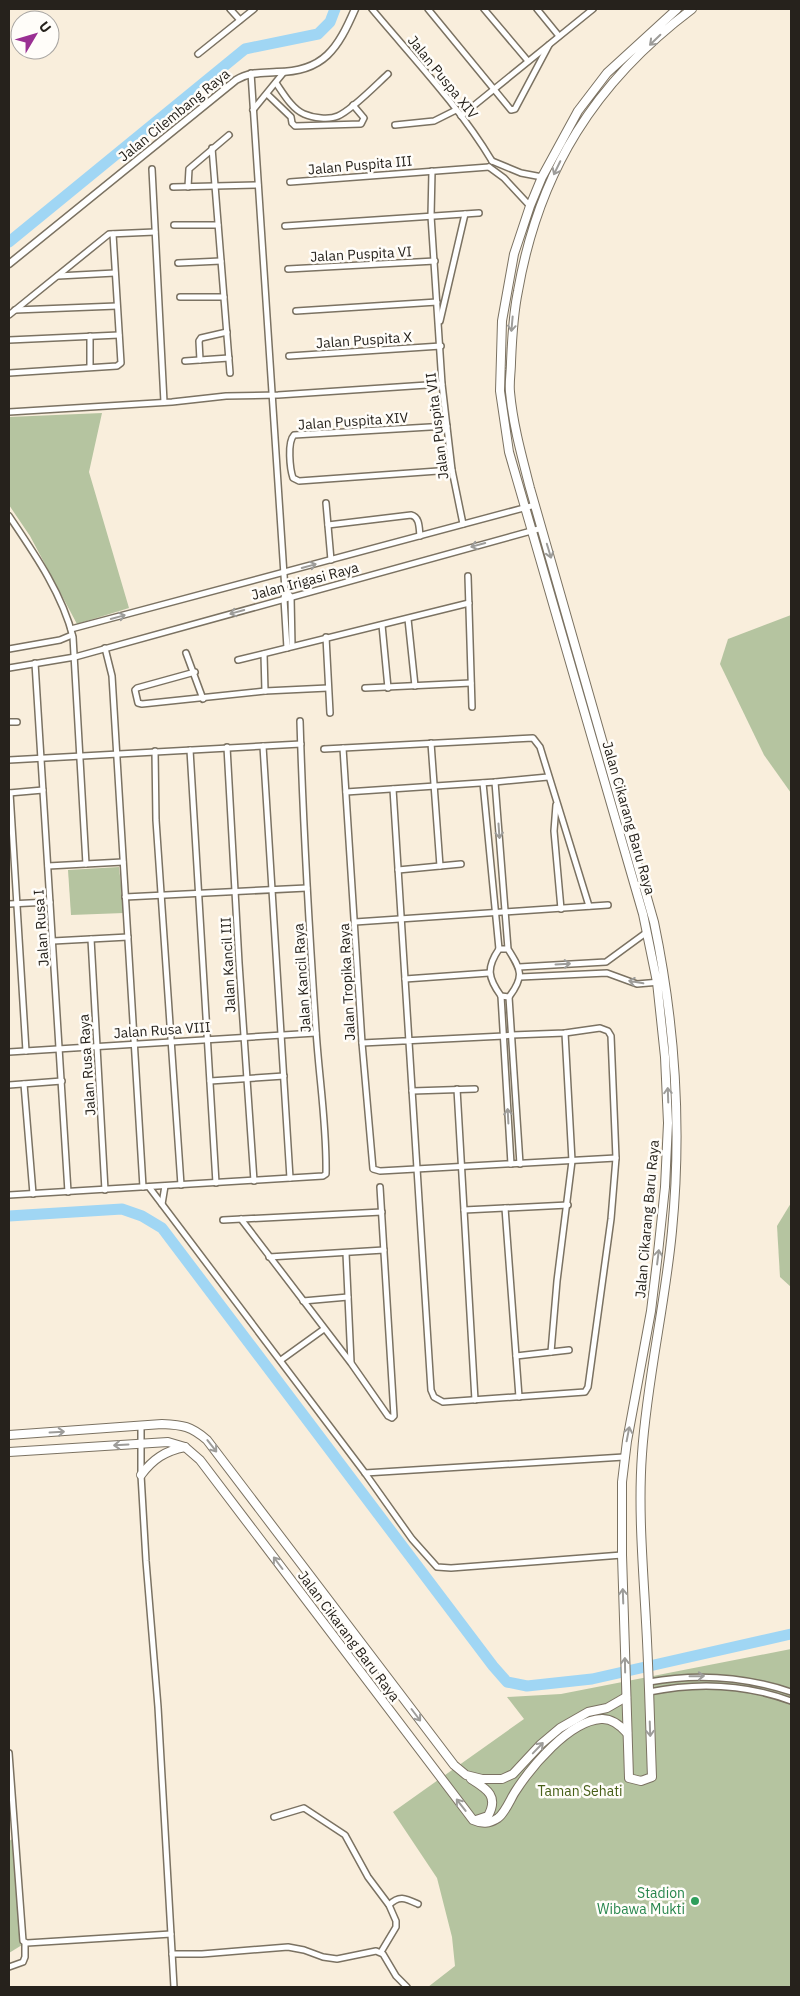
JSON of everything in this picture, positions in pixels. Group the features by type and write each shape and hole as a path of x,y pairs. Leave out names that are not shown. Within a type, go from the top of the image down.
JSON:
{"main road":[{"name":"Jalan Cikarang Baru Raya","path":"677,9 607,73 578,111 542,177 514,254 502,321 500,391 509,452 622,839 661,982 674,1050 676,1171 672,1232 645,1422 642,1457 643,1555 652,1777 641,1781 629,1778 622,1555 622,1482 624,1457 651,1311 665,1187 668,1092 661,982 659,944 642,876 520,452 510,391 512,321 523,262 535,220 556,168 588,114 617,76 670,26 692,9"},
{"path":"519,489 525,491 530,488"},
{"path":"650,946 659,944"},
{"name":"Jalan Cikarang Baru Raya","path":"9,1435 141,1426 179,1425 193,1428 207,1440 454,1765 486,1789 492,1801 492,1809 488,1816 473,1820 200,1460 185,1447"},
{"path":"9,1452 168,1442 185,1447"},
{"path":"141,1475 149,1464 160,1456 172,1450 185,1447"},
{"path":"466,1775 490,1780 502,1779 513,1774 541,1744 560,1728 588,1712 607,1708 626,1696"},
{"path":"473,1820 488,1824 500,1817 516,1791 547,1753 566,1735 587,1721 602,1718 614,1721 628,1733"}],"street":[{"path":"230,9 240,20"},
{"path":"198,54 254,9"},
{"name":"Jalan Cilembang Raya","path":"9,264 243,76 251,73 300,70 314,65 330,54 344,34 355,9"},
{"name":"Jalan Puspa XIV","path":"372,9 480,140 490,164"},
{"path":"428,9 508,108 513,111 549,44"},
{"path":"484,9 528,62"},
{"path":"537,9 559,36"},
{"path":"461,116 593,9"},
{"path":"253,110 284,72"},
{"path":"251,73 284,572 284,599 290,647"},
{"path":"276,83 303,114 337,117 388,74"},
{"path":"267,94 291,117 292,123 295,126 361,124 364,118 353,105"},
{"path":"291,117 298,110"},
{"path":"395,124 434,121 456,110"},
{"path":"188,187 189,169 229,135"},
{"path":"212,148 230,373"},
{"path":"490,164 542,177"},
{"path":"490,164 530,206"},
{"name":"Jalan Puspita III","path":"290,182 432,171 490,164"},
{"path":"152,169 164,402"},
{"name":"Jalan Puspita VII","path":"432,171 432,216 442,384 452,470 464,524"},
{"path":"173,187 258,185"},
{"path":"284,226 479,213"},
{"name":"Jalan Puspita VII","path":"439,325 465,214"},
{"path":"174,225 218,225"},
{"path":"9,315 109,234 155,232"},
{"path":"9,373 119,365 121,363 113,234"},
{"path":"178,264 221,261"},
{"name":"Jalan Puspita VI","path":"288,269 435,261"},
{"path":"57,276 115,272"},
{"path":"180,298 224,297"},
{"path":"296,311 437,302"},
{"path":"14,310 117,306"},
{"path":"200,360 199,341 201,338 227,332"},
{"path":"9,340 119,335"},
{"path":"90,336 90,367"},
{"name":"Jalan Puspita X","path":"288,356 441,346"},
{"path":"185,361 229,358"},
{"path":"9,412 226,396 272,396 442,384"},
{"name":"Jalan Puspita XIV","path":"447,426 294,435 291,438 290,471 293,478 299,481 452,470"},
{"path":"326,502 331,560"},
{"name":"Jalan Irigasi Raya","path":"71,629 535,505"},
{"path":"328,525 411,515 418,520 420,536"},
{"path":"9,516 27,542 52,585 67,616 73,636 78,756 86,864"},
{"name":"Jalan Irigasi Raya","path":"9,668 75,656 542,528"},
{"path":"468,576 472,707"},
{"path":"285,590 291,597 290,647"},
{"path":"238,660 469,603"},
{"path":"408,619 414,686"},
{"path":"382,625 388,688"},
{"path":"10,648 73,636"},
{"path":"326,637 330,713"},
{"path":"105,648 112,676 146,1187 162,1204 281,1360 412,1539 437,1567 451,1568 622,1555"},
{"path":"186,652 195,672 203,699"},
{"path":"264,654 265,691"},
{"name":"Jalan Rusa I","path":"35,664 61,1049 68,1192"},
{"path":"195,672 137,688 136,700 142,704 265,691 328,688"},
{"path":"365,688 471,683"},
{"name":"Jalan Kancil Raya","path":"290,1178 323,1176 326,1174 323,1101 316,1032 307,888 300,721"},
{"path":"9,722 17,722"},
{"path":"324,750 533,738 540,747 589,906"},
{"path":"431,743 440,866"},
{"path":"9,760 301,744"},
{"path":"9,1195 290,1178 263,746"},
{"name":"Jalan Kancil III","path":"227,748 254,1180"},
{"name":"Jalan Tropika Raya","path":"343,748 372,1168 380,1171 417,1169"},
{"path":"190,750 216,1183"},
{"path":"154,751 156,820 180,1185"},
{"path":"346,792 548,777"},
{"path":"496,782 508,949 520,967 520,977 516,989 509,997 520,1164"},
{"path":"483,783 499,949 491,961 490,973 494,986 502,996 511,1164"},
{"path":"362,1043 409,1040 565,1033 600,1028 608,1031 611,1036 616,1158 611,1219 588,1387 582,1394 443,1402 434,1397 431,1390 409,1040 401,919 393,789"},
{"path":"26,1051 10,793 43,790"},
{"path":"556,804 554,831 560,909"},
{"path":"48,866 123,862"},
{"path":"398,870 461,864"},
{"path":"126,897 307,888"},
{"path":"9,904 50,902"},
{"path":"355,922 608,905"},
{"path":"520,967 606,962 647,932"},
{"path":"53,941 128,937"},
{"name":"Jalan Rusa Raya","path":"91,939 105,1190"},
{"path":"499,949 508,949"},
{"path":"606,962 607,973"},
{"path":"405,980 490,973"},
{"path":"520,977 607,973 637,984 661,982"},
{"path":"502,996 509,997"},
{"name":"Jalan Rusa VIII","path":"9,1052 316,1032"},
{"path":"551,1352 557,1281 572,1161 565,1033"},
{"path":"210,1081 284,1076"},
{"path":"9,1085 62,1081"},
{"path":"24,1084 33,1194"},
{"path":"457,1089 475,1400"},
{"path":"412,1092 475,1089"},
{"path":"417,1169 616,1158"},
{"path":"162,1204 165,1186"},
{"path":"241,1219 351,1363 388,1416 393,1417 380,1187"},
{"path":"464,1210 568,1205"},
{"path":"506,1208 519,1397"},
{"path":"224,1220 382,1212"},
{"path":"269,1256 384,1250"},
{"path":"346,1252 351,1363"},
{"path":"303,1301 348,1297"},
{"path":"281,1360 324,1328"},
{"path":"516,1356 569,1350"},
{"path":"141,1426 141,1475 167,1846 174,1987"},
{"path":"365,1473 624,1457"},
{"path":"649,1682 681,1677 721,1677 754,1681 791,1692"},
{"path":"649,1692 684,1686 727,1686 755,1690 791,1702"},
{"path":"9,1753 22,1938 25,1943 23,1962 9,1967"},
{"path":"274,1817 304,1808 345,1835 368,1877 389,1905 396,1921 396,1927 380,1952"},
{"path":"389,1905 396,1898 418,1904"},
{"path":"25,1943 171,1934"},
{"path":"172,1954 288,1948 304,1950 322,1957 337,1958 376,1951 380,1952 406,1987"}],"green space":[{"path":"102,413 89,472 129,608 77,624 30,536 9,505 9,417"},
{"path":"791,615 791,793 764,755 720,664 728,639"},
{"path":"119,867 124,913 71,915 68,870"},
{"path":"791,1203 791,1287 780,1277 777,1226"},
{"name":"Taman Sehati","path":"791,1649 791,1987 428,1987 455,1966 452,1937 437,1878 393,1812 524,1719 507,1697 561,1694"},
{"path":"16,1837 22,1945 9,1953 9,1841"}],"waterway":[{"path":"9,242 245,49 318,34 330,22 335,9"},
{"path":"9,1216 122,1209 142,1216 162,1228 507,1682 527,1686 592,1679 791,1634"}],"place":[{"name":"Stadion Wibawa Mukti","path":"695,1901"}]}
